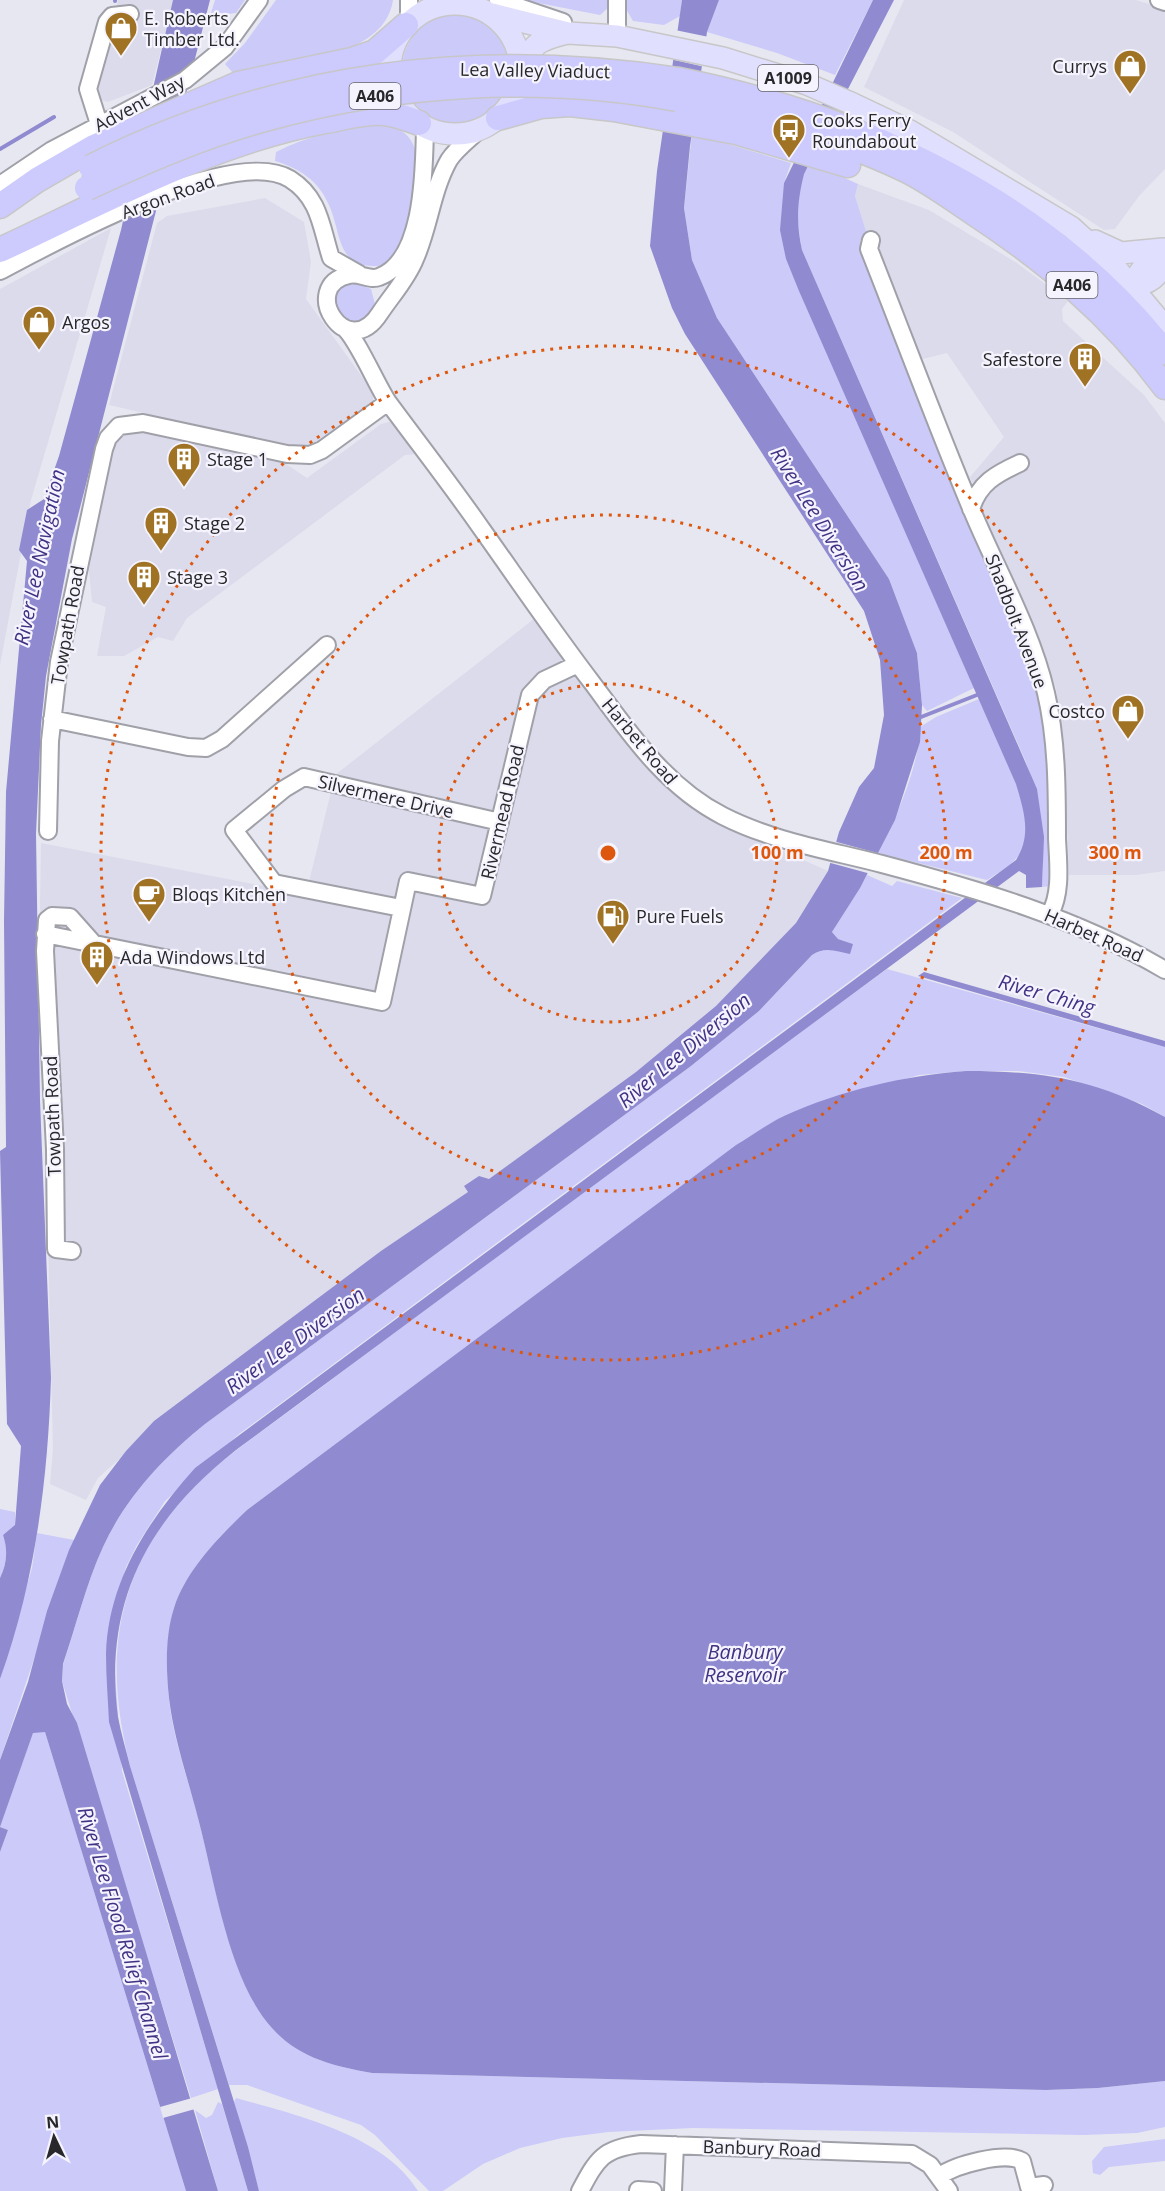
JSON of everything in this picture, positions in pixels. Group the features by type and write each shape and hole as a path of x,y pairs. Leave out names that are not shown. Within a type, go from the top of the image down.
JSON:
{"highway":[{"path":"0,250 89,178 200,100 238,84 352,60 375,52 408,23"},
{"name":"Lea Valley Viaduct","path":"0,219 89,178 266,118 335,103 399,93 502,85 597,88 707,105 907,160"},
{"name":"A406","path":"490,123 541,106 570,104 614,109 747,135 826,157 907,160 965,182 1045,236 1122,304 1165,352"},
{"path":"0,206 65,162 89,178 188,174 262,136 360,115 384,113 422,125"},
{"name":"A406","path":"907,160 940,189 1060,274 1105,316 1165,387"},
{"name":"Lea Valley Viaduct","path":"0,239 89,178"}],"main road":[{"path":"467,2 495,7 513,37 519,56 520,72 515,95 490,123 464,134 443,133 422,125 400,104 390,77 392,52 408,23 433,7 467,2"},
{"name":"A1009","path":"495,7 568,33 613,36 660,43 723,58 807,84 907,160 1021,196 1109,249 1121,253 1164,253 1161,271 1147,284 1129,288 1021,196"},
{"name":"A1009","path":"520,72 533,45 546,38 568,33"},
{"path":"1071,227 1114,266 1165,337"},
{"path":"1129,288 1165,327"},
{"path":"1165,300 1165,319"}],"street":[{"name":"Advent Way","path":"0,185 52,150 185,80 221,51 242,26 259,0"},
{"path":"408,23 409,0"},
{"path":"495,7 613,36 617,0"},
{"path":"1159,0 1165,2"},
{"path":"99,124 88,89 94,66 107,22 112,16 130,14"},
{"path":"362,357 366,330 415,261 427,231 443,173 450,159 490,123"},
{"path":"332,258 363,276 380,291 382,300 374,321 363,328 343,327 330,316 327,298 329,290 342,277 363,276 374,279 392,270 403,255 419,215 422,125"},
{"name":"Argon Road","path":"0,270 112,216 188,174 256,170 290,179 306,193 319,211 332,258 328,269 329,290"},
{"name":"Shadbolt Avenue","path":"871,240 869,249 971,509 1032,648 1046,693 1057,793 1058,879 1056,901 1050,914"},
{"name":"Harbet Road","path":"343,327 351,333 388,402 578,664 654,762 685,792 730,819 814,848 965,886 1050,914 1133,951 1165,970"},
{"name":"Towpath Road","path":"48,831 52,719 59,662 94,491 108,438 119,426 143,423 287,454 310,454 322,450 388,402"},
{"path":"971,509 976,495 985,482 1020,463"},
{"path":"52,719 188,747 206,748 222,739 327,645"},
{"name":"Rivermead Road","path":"94,944 382,1002 408,881 482,896 530,695 544,680 578,664"},
{"name":"Silvermere Drive","path":"401,908 274,883 234,830 284,789 304,777 500,822"},
{"name":"Towpath Road","path":"72,1251 56,1249 55,1149 45,934 47,920 52,916 70,917 94,944"},
{"name":"Banbury Road","path":"580,2191 594,2165 610,2150 641,2144 899,2153 921,2158 939,2176 949,2191"},
{"path":"673,2191 675,2145"},
{"path":"939,2176 960,2165 1010,2158 1022,2161 1029,2187 1044,2185"},
{"path":"638,2190 653,2191"}],"shaded area":[{"path":"118,0 174,0 152,85 108,102 101,100 96,91"},
{"path":"215,0 245,0 236,13 210,16"},
{"path":"276,0 393,0 385,20 371,36 351,47 327,56 233,73 225,64 245,43"},
{"path":"523,0 609,0 608,8 600,15"},
{"path":"627,0 682,0 680,16 664,25 633,21 626,9"},
{"path":"719,0 873,0 835,75 777,53 707,32"},
{"path":"904,0 1136,0 1165,9 1165,169 1139,196 1115,229 1104,230 953,132 864,87"},
{"path":"456,15 477,19 494,31 506,48 510,69 506,90 494,107 477,119 456,123 435,119 418,107 406,90 402,69 406,48 418,31 435,19"},
{"path":"373,124 402,131 410,139 416,152 418,168 417,185 408,222 394,254 386,265 369,266 357,263 343,248 333,215 318,187 299,171 275,161 276,152 299,142 335,131"},
{"path":"692,133 791,163 784,183 786,259 974,688 927,711 922,705 917,653 889,579 717,318 692,260 684,208"},
{"path":"813,164 858,184 855,196 866,231 860,241 939,452 986,547 1030,656 1046,713 1052,886 1042,887 1043,854 1039,807 1025,760 802,250 797,204 798,191 806,170"},
{"path":"858,184 929,210 1017,263 1068,301 1062,309 1063,321 1144,395 1165,423 1165,871 1136,875 1069,875 1066,795 1056,688 1004,572 970,477 1004,437 947,353 919,360 875,252 879,244 866,231 855,196"},
{"path":"265,198 304,222 311,262 306,299 373,392 373,404 311,447 290,447 109,405 157,223 167,216"},
{"path":"111,228 31,500 0,665 0,289"},
{"path":"354,282 371,289 376,308 359,324 341,320 333,299 339,288"},
{"path":"393,421 417,454 405,455 187,618 173,641 158,637 124,656 97,656 106,607 92,602 89,571 111,454 117,441 125,434 150,433 283,462 307,478 381,424"},
{"path":"535,618 620,728 721,823 828,871 796,924 729,1003 633,1088 169,1415 98,1478 86,1500 50,1484 53,1449 40,902 41,843 306,894 335,775"},
{"path":"979,699 1021,797 1026,836 1019,856 987,880 878,853 899,808 911,775 919,743 920,727 936,717"},
{"path":"867,875 892,886 897,881 962,898 239,1434 165,1501 137,1545 126,1567 111,1618 122,1771 218,2089 191,2098 62,1681 63,1665 86,1590 112,1529 134,1495 160,1465 205,1424 691,1066 759,1011 812,955 853,944 838,939 832,932"},
{"path":"887,969 1165,1047 1165,1117 1142,1104 1064,1077 1018,1071 966,1071 919,1075 782,1117 736,1145 247,1510 225,1531 204,1555 187,1580 179,1594 171,1619 167,1676 177,1744 225,1928 245,1984 257,2008 281,2038 317,2059 372,2073 1046,2090 1098,2088 1165,2081 1165,2127 1137,2133 1083,2135 693,2128 608,2132 562,2138 520,2148 483,2164 443,2191 429,2191 375,2135 361,2125 247,2085 229,2085 130,1766 123,1736 119,1707 117,1650 121,1622 138,1567 165,1519 196,1484 231,1454"},
{"path":"0,1509 15,1512 15,1526 3,1535 6,1557 0,1578"},
{"path":"37,1533 74,1540 0,1760 0,1679 32,1568"},
{"path":"33,1732 45,1732 186,2191 0,2191 0,1852 8,1830 0,1827"},
{"path":"236,2098 284,2111 361,2141 384,2155 403,2172 418,2191 259,2191 234,2102"},
{"path":"218,2102 222,2104 248,2191 218,2191 195,2110 206,2118 212,2115"},
{"path":"1165,2139 1165,2161 1109,2167 1100,2175 1093,2173 1092,2161 1104,2147"}],"water":[{"name":"River Lee Navigation","path":"173,0 210,0 72,539 46,676 41,725 36,834 40,1100 51,1378 47,1454 38,1530 22,1605 0,1679 0,1578 6,1557 3,1535 15,1525 21,1446 7,1424 0,1151 6,1147 4,921 6,792 27,561 19,550 27,510 44,499 59,456 121,230"},
{"path":"682,0 719,0 707,32 690,146 684,208 692,260 717,318 889,579 917,653 922,705 920,742 895,820 860,888 832,932 838,939 853,944 850,954 826,950 812,955 759,1011 691,1066 205,1424 160,1465 134,1495 112,1529 86,1590 63,1664 62,1681 67,1704 77,1723 218,2191 186,2191 45,1732 33,1733 0,1827 0,1760 28,1682 47,1611 69,1550 100,1485 126,1451 154,1421 381,1251 468,1192 464,1186 479,1176 489,1179 636,1072 716,1006 796,923 828,871 839,832 859,787 874,768 884,715 880,660 864,611 685,334 672,308 650,246 657,171"},
{"path":"873,0 894,0 804,174 798,212 800,240 802,250 1037,789 1044,837 1042,887 1026,888 1026,875 1019,871 236,1450 178,1505 156,1534 138,1566 126,1600 118,1636 115,1675 118,1717 130,1766 248,2147 259,2191 248,2191 109,1722 106,1654 114,1601 134,1553 147,1530 195,1468 1016,860 1024,841 1024,813 1016,784 799,291 786,259 780,230 784,183"},
{"path":"924,972 1165,1041 1165,1047 918,976"},
{"name":"Banbury Reservoir","path":"966,1071 1020,1073 1068,1080 1116,1094 1165,1117 1165,2081 1098,2088 1046,2090 372,2073 317,2059 281,2038 257,2007 244,1984 234,1958 174,1729 167,1676 169,1630 179,1594 195,1567 247,1510 736,1145 784,1116 828,1099 919,1076"},
{"path":"0,1827 8,1830 0,1852"}],"pier":[{"path":"675,30 709,37 705,67 670,59"},
{"path":"833,841 881,854 871,874 827,862"},
{"path":"192,2098 195,2109 163,2118 160,2107"}],"waterway":[{"path":"0,149 54,117"},
{"path":"916,719 982,693"}],"place":[{"name":"E. Roberts Timber Ltd.","path":"121,57"},
{"name":"Currys","path":"1130,95"},
{"name":"Cooks Ferry Roundabout","path":"789,159"},
{"name":"Argos","path":"39,351"},
{"name":"Safestore","path":"1085,388"},
{"name":"Stage 1","path":"184,488"},
{"name":"Stage 2","path":"161,552"},
{"name":"Stage 3","path":"144,606"},
{"name":"Costco","path":"1128,740"},
{"name":"Bloqs Kitchen","path":"149,923"},
{"name":"Pure Fuels","path":"613,945"},
{"name":"Ada Windows Ltd","path":"97,986"}],"water label":[{"name":"River Lee Diversion","path":"820,519"},
{"name":"River Ching","path":"1047,994"},
{"name":"River Lee Diversion","path":"684,1050"},
{"name":"River Lee Diversion","path":"295,1340"},
{"name":"River Lee Flood Relief Channel","path":"123,1933"}]}
